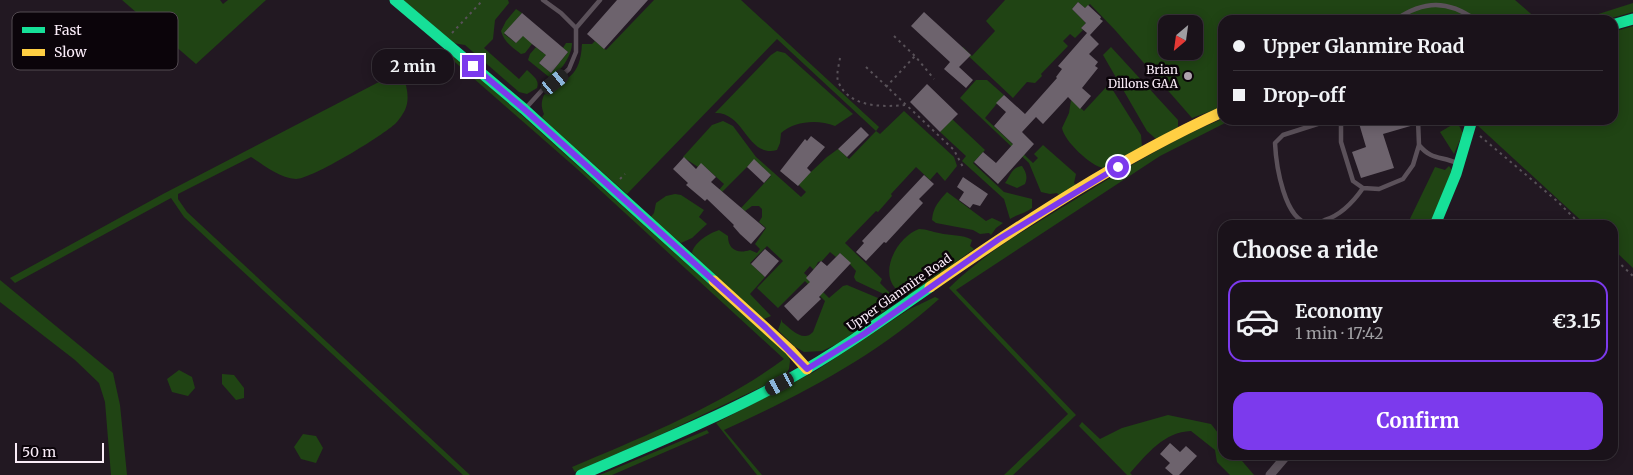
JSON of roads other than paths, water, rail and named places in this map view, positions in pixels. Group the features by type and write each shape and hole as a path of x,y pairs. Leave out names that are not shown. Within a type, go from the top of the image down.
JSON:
{"main road":[{"path":"395,0 524,109 784,344 807,369"},
{"path":"1618,23 1633,19"},
{"name":"Upper Glanmire Road","path":"581,475 740,405 807,369 864,334 986,248 1048,208 1152,147 1218,114"},
{"path":"1437,220 1470,125"}],"street":[{"path":"1270,475 1283,460"}],"lane":[{"path":"543,0 561,13 576,28"},
{"path":"524,109 544,88 555,82 569,69 576,52 576,28 600,0"},
{"path":"1402,15 1422,2 1447,0 1466,10 1471,15"},
{"path":"1300,220 1290,208 1276,162 1275,143 1283,134 1307,125"},
{"path":"1341,125 1341,142 1349,172 1353,181 1363,188 1379,188 1403,179 1413,165 1419,145 1418,125"},
{"path":"1419,145 1424,152 1436,158 1458,163"},
{"path":"1326,220 1332,218 1355,200 1363,188"}],"place":[{"name":"Brian Dillons GAA","path":"1188,76"}]}
